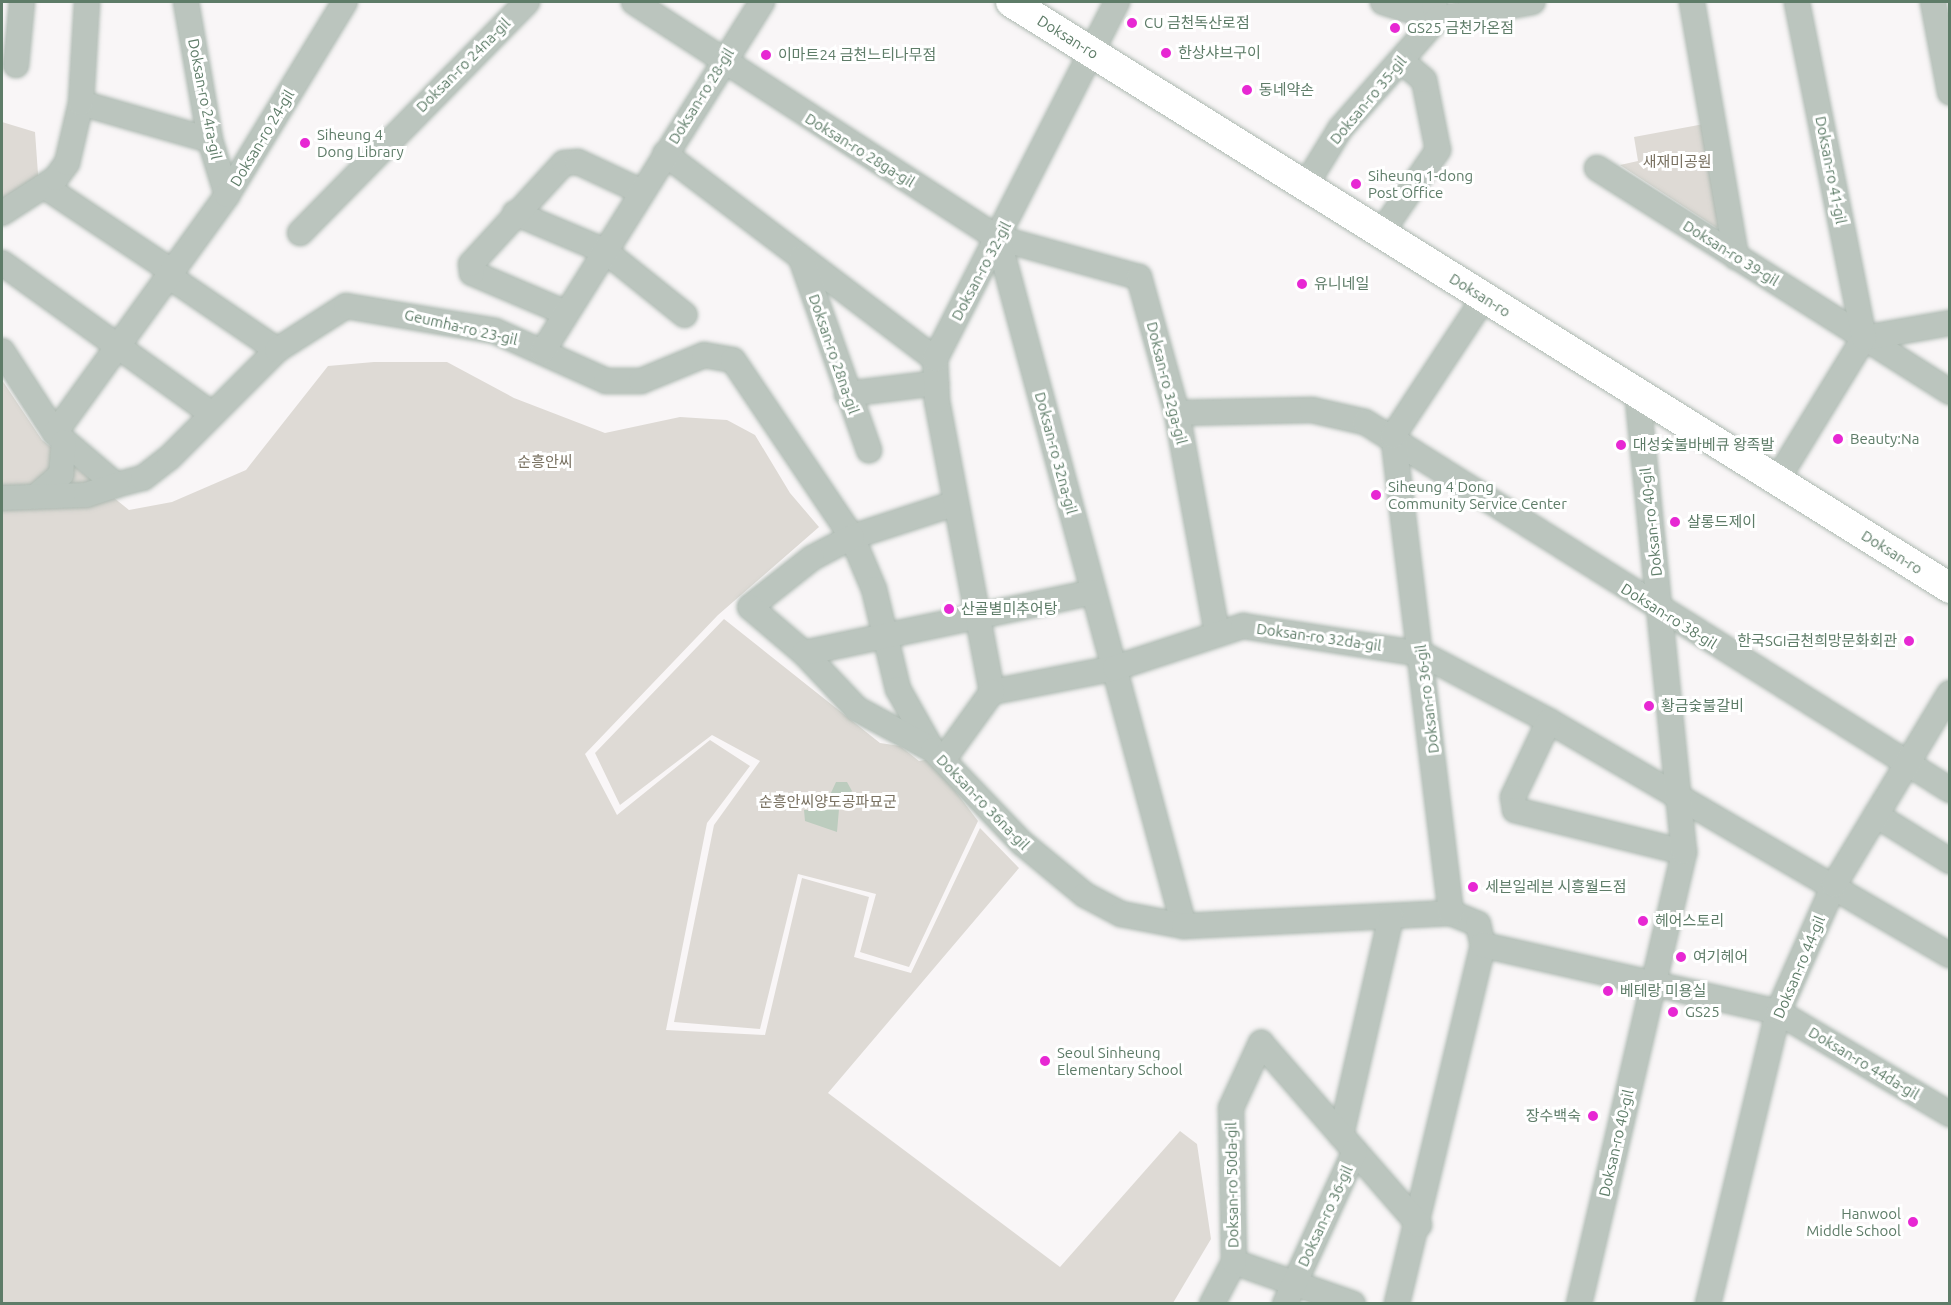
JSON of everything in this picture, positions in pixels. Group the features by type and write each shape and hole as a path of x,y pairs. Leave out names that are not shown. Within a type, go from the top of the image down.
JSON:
{"main road":[{"name":"Doksan-ro","path":"1011,2 1950,588"}],"street":[{"path":"16,65 22,2"},
{"path":"2,213 44,186 67,163 81,103 87,2"},
{"name":"Doksan-ro 24ra-gil","path":"186,2 210,140 227,195"},
{"name":"Doksan-ro 24-gil","path":"60,437 227,195 345,2"},
{"name":"Doksan-ro 24na-gil","path":"300,233 526,2"},
{"name":"Doksan-ro 28ga-gil","path":"634,2 722,62 998,238"},
{"name":"Doksan-ro 28-gil","path":"543,351 722,62 762,2"},
{"name":"Doksan-ro 32-gil","path":"992,692 956,503 936,383 935,360 1094,53 1116,2"},
{"path":"1383,2 1435,10 1532,2"},
{"path":"1692,2 1736,257"},
{"name":"Doksan-ro 41-gil","path":"1797,2 1864,338"},
{"path":"1933,2 1950,92"},
{"name":"Doksan-ro 35-gil","path":"1305,186 1340,129 1401,61 1435,10"},
{"path":"1381,233 1438,150 1424,80 1401,61"},
{"path":"81,103 210,140"},
{"name":"Doksan-ro 28na-gil","path":"665,154 935,360"},
{"path":"566,314 472,273 475,258 564,163 578,162 642,192"},
{"name":"Doksan-ro 39-gil","path":"1597,168 1950,392"},
{"path":"44,186 277,350"},
{"path":"515,213 605,251 685,315"},
{"name":"Doksan-ro 32ga-gil","path":"998,238 1139,277 1177,413 1217,633"},
{"name":"Doksan-ro 32na-gil","path":"998,238 1184,926"},
{"name":"Doksan-ro 28na-gil","path":"801,258 869,450"},
{"path":"2,263 212,414"},
{"path":"1177,413 1312,410 1342,415 1393,436 1484,298"},
{"name":"Geumha-ro 23-gil","path":"2,498 86,495 142,478 169,458 277,350 333,310 360,306 495,331 543,351 579,371 626,384 704,355 733,360 820,481 852,537"},
{"path":"1777,480 1864,338 1950,323"},
{"path":"2,351 60,437 116,485"},
{"path":"847,393 936,383"},
{"name":"Doksan-ro 40-gil","path":"1579,1304 1684,852 1637,393"},
{"name":"Doksan-ro 38-gil","path":"1393,436 1661,611 1950,790"},
{"name":"Doksan-ro 36-gil","path":"1393,436 1422,654 1451,913"},
{"path":"35,497 61,474 60,437"},
{"path":"956,503 852,537 886,636 898,689 938,755 992,692 1114,668"},
{"name":"Doksan-ro 36na-gil","path":"852,537 812,558 750,607 804,653 857,709 938,755 1002,825 1085,895 1149,923 1184,926 1451,913"},
{"path":"804,653 1094,592"},
{"name":"Doksan-ro 32da-gil","path":"1114,668 1243,626 1422,654"},
{"path":"1422,654 1549,720 1950,955"},
{"name":"Doksan-ro 44-gil","path":"1708,1304 1778,1012 1834,885 1950,693"},
{"path":"1549,720 1513,796 1515,810 1684,852"},
{"path":"1876,815 1950,861"},
{"path":"1397,1304 1419,1225 1483,945 1478,924 1451,913"},
{"path":"1348,1143 1391,917"},
{"path":"1483,945 1778,1012"},
{"name":"Doksan-ro 44da-gil","path":"1778,1012 1950,1114"},
{"name":"Doksan-ro 36-gil","path":"1261,1043 1419,1225"},
{"name":"Doksan-ro 50da-gil","path":"1212,1304 1234,1262 1231,1108 1261,1043"},
{"name":"Doksan-ro 36-gil","path":"1348,1143 1290,1293 1353,1304"},
{"name":"Doksan-ro 50da-gil","path":"1234,1262 1290,1293"}],"green space":[{"path":"2,122 35,132 39,188 2,213"},
{"name":"새재미공원","path":"1704,124 1722,221 1717,228 1620,165 1638,161 1634,137"},
{"name":"순흥안씨","path":"374,362 447,362 514,398 605,433 680,417 727,420 755,435 790,493 819,527 718,615 585,754 617,815 710,740 750,766 707,823 666,1030 765,1035 802,878 869,897 854,957 911,973 980,828 1019,868 828,1093 1060,1267 1180,1131 1197,1144 1211,1239 1173,1303 2,1303 2,380 42,440 129,510 172,502 246,470 328,366"},
{"name":"순흥안씨양도공파묘군","path":"724,619 880,743 900,746 919,761 931,759 978,821 909,967 860,952 876,894 798,874 760,1029 674,1022 714,825 760,761 712,735 620,805 595,753"}],"shaded area":[{"path":"836,782 847,782 852,791 839,809 837,832 805,821 804,810 823,810"}],"place":[{"name":"CU 금천독산로점","path":"1132,23"},
{"name":"GS25 금천가온점","path":"1395,28"},
{"name":"한상샤브구이","path":"1166,53"},
{"name":"이마트24 금천느티나무점","path":"766,55"},
{"name":"동네약손","path":"1247,90"},
{"name":"Siheung 4 Dong Library","path":"305,143"},
{"name":"Siheung 1-dong Post Office","path":"1356,184"},
{"name":"유니네일","path":"1302,284"},
{"name":"Beauty:Na","path":"1838,439"},
{"name":"대성숯불바베큐 왕족발","path":"1621,445"},
{"name":"Siheung 4 Dong Community Service Center","path":"1376,495"},
{"name":"살롱드제이","path":"1675,522"},
{"name":"산골별미추어탕","path":"949,609"},
{"name":"한국SGI금천희망문화회관","path":"1909,641"},
{"name":"황금숯불갈비","path":"1649,706"},
{"name":"세븐일레븐 시흥월드점","path":"1473,887"},
{"name":"헤어스토리","path":"1643,921"},
{"name":"여기헤어","path":"1681,957"},
{"name":"베테랑 미용실","path":"1608,991"},
{"name":"GS25","path":"1673,1012"},
{"name":"Seoul Sinheung Elementary School","path":"1045,1061"},
{"name":"장수백숙","path":"1593,1116"},
{"name":"Hanwool Middle School","path":"1913,1222"}]}
